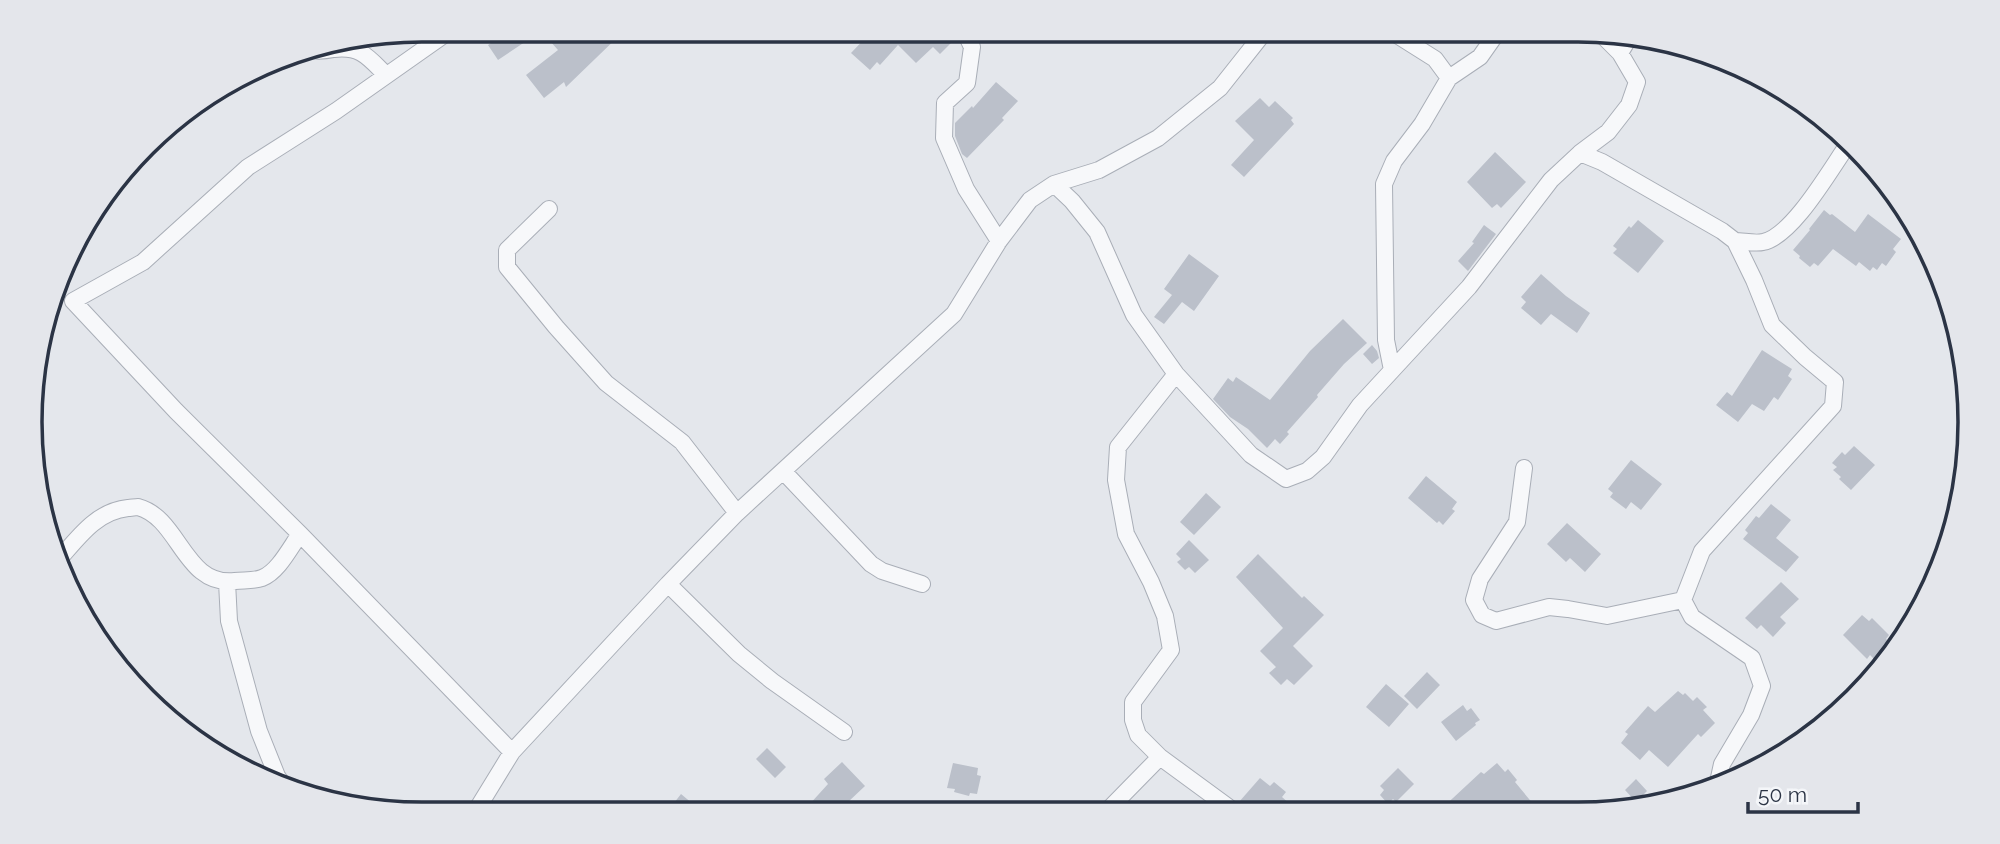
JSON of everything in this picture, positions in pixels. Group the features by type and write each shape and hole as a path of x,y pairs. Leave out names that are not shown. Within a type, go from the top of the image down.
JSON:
{"street":[{"path":"434,42 336,111 248,167 143,262 73,301 176,411 512,752"},
{"path":"970,42 972,47 967,83 945,103 944,138 966,189 999,241"},
{"path":"481,802 512,752 668,584 737,513 954,314 999,241 1030,200 1054,184 1099,170 1158,138 1220,88 1256,42"},
{"path":"1408,42 1435,59 1448,78"},
{"path":"1392,370 1386,340 1384,184 1394,161 1422,124 1448,78 1480,57 1491,42"},
{"path":"1054,184 1097,232 1134,315 1176,374 1251,455 1286,479 1307,471 1323,457 1360,405 1469,287 1551,180 1608,132 1629,106 1637,82 1620,53 1611,44"},
{"path":"1620,53 1625,45"},
{"path":"350,49 364,54 386,75"},
{"path":"1735,241 1763,242 1781,234 1804,209 1844,150"},
{"path":"1580,153 1614,169 1735,241 1772,325 1835,382 1833,406 1702,551 1683,600 1692,617 1752,659 1762,686 1751,715 1723,764 1720,774"},
{"path":"549,209 506,250 508,267 606,383 682,442 737,513"},
{"path":"1176,374 1118,447 1116,481 1125,534 1165,616 1171,650 1133,702 1133,720 1138,735 1160,757 1221,802"},
{"path":"1524,468 1517,522 1480,579 1477,589 1474,600 1482,615 1496,621 1549,607 1606,616 1683,600"},
{"path":"783,471 871,564 882,571 922,584"},
{"path":"65,552 96,519 117,509 138,507 156,517 195,568 211,579 227,582 262,578 271,572 300,534"},
{"path":"227,582 229,621 259,731 276,772"},
{"path":"668,584 739,654 844,732"},
{"path":"1116,802 1160,757"}],"building":[{"path":"493,42 525,42 498,60 488,45"},
{"path":"551,42 613,42 566,87 564,82 544,98 526,75 558,50"},
{"path":"862,42 952,42 940,54 933,47 916,63 898,45 880,65 877,62 870,70 851,53"},
{"path":"996,82 1018,101 1002,118 1004,120 967,158 962,154 955,136 955,123 972,106 973,108"},
{"path":"1260,98 1269,107 1275,101 1293,118 1291,120 1294,124 1244,177 1231,165 1254,140 1235,121"},
{"path":"1495,152 1526,182 1501,208 1497,204 1492,208 1467,182"},
{"path":"1824,210 1855,232 1868,214 1901,239 1893,249 1896,252 1886,266 1882,263 1877,270 1873,267 1870,271 1859,262 1856,266 1833,249 1818,266 1814,263 1810,267 1799,258 1793,250"},
{"path":"1638,220 1664,241 1638,273 1613,253 1617,249 1613,246 1629,226 1631,228"},
{"path":"1484,225 1496,234 1468,271 1458,261 1474,243 1472,242"},
{"path":"1189,254 1219,276 1194,311 1182,302 1164,324 1154,317 1172,295 1164,289"},
{"path":"1541,274 1590,313 1577,333 1551,314 1541,325 1521,308 1526,302 1521,297"},
{"path":"1343,319 1367,343 1317,395 1280,444 1275,439 1267,448 1213,399 1228,378 1233,382 1236,377 1270,400 1310,351"},
{"path":"1372,345 1379,358 1372,364 1363,354"},
{"path":"1762,350 1792,369 1788,376 1792,379 1778,400 1774,397 1764,411 1752,404 1738,422 1716,405 1727,392 1732,396"},
{"path":"1854,446 1875,465 1851,490 1839,479 1841,477 1833,470 1837,467 1832,463 1842,452 1845,455"},
{"path":"1631,460 1662,484 1641,510 1631,502 1626,509 1610,497 1613,493 1608,489"},
{"path":"1426,476 1457,502 1452,509 1455,511 1443,525 1408,498"},
{"path":"1206,493 1221,507 1194,535 1180,522"},
{"path":"1771,504 1791,520 1776,538 1799,557 1786,572 1743,539 1748,533 1745,530 1756,516 1759,518"},
{"path":"1567,523 1601,554 1585,572 1570,558 1566,562 1547,544"},
{"path":"1189,540 1209,560 1195,573 1189,567 1185,570 1177,562 1181,559 1176,554"},
{"path":"1258,554 1302,598 1304,596 1324,615 1293,646 1313,666 1294,685 1287,679 1281,685 1269,673 1276,667 1260,651 1283,628 1236,577"},
{"path":"1781,582 1799,599 1780,617 1786,623 1773,637 1761,625 1757,629 1745,618"},
{"path":"1862,615 1869,621 1872,618 1889,635 1886,639 1888,641 1874,659 1870,655 1867,659 1843,635"},
{"path":"1427,672 1440,685 1417,709 1404,696"},
{"path":"1386,684 1409,704 1389,727 1366,707"},
{"path":"1678,691 1683,695 1685,693 1693,701 1697,697 1707,707 1703,710 1715,723 1701,737 1698,734 1668,767 1649,750 1640,760 1621,743 1628,734 1625,732 1648,706 1655,712"},
{"path":"1463,705 1467,711 1471,708 1480,720 1456,741 1441,722"},
{"path":"767,748 786,767 775,778 756,759"},
{"path":"842,762 865,786 848,802 812,802 828,784 824,779"},
{"path":"953,763 978,768 977,775 981,776 977,794 970,793 969,796 947,788"},
{"path":"1497,763 1505,772 1508,769 1532,802 1449,802 1481,772 1484,774"},
{"path":"1398,768 1414,784 1396,802 1393,799 1386,802 1380,795 1384,790 1380,786"},
{"path":"1260,778 1270,786 1274,782 1286,792 1282,797 1288,802 1239,802"},
{"path":"1636,779 1647,791 1641,797 1633,798 1625,790"},
{"path":"681,794 691,802 675,802"}]}
